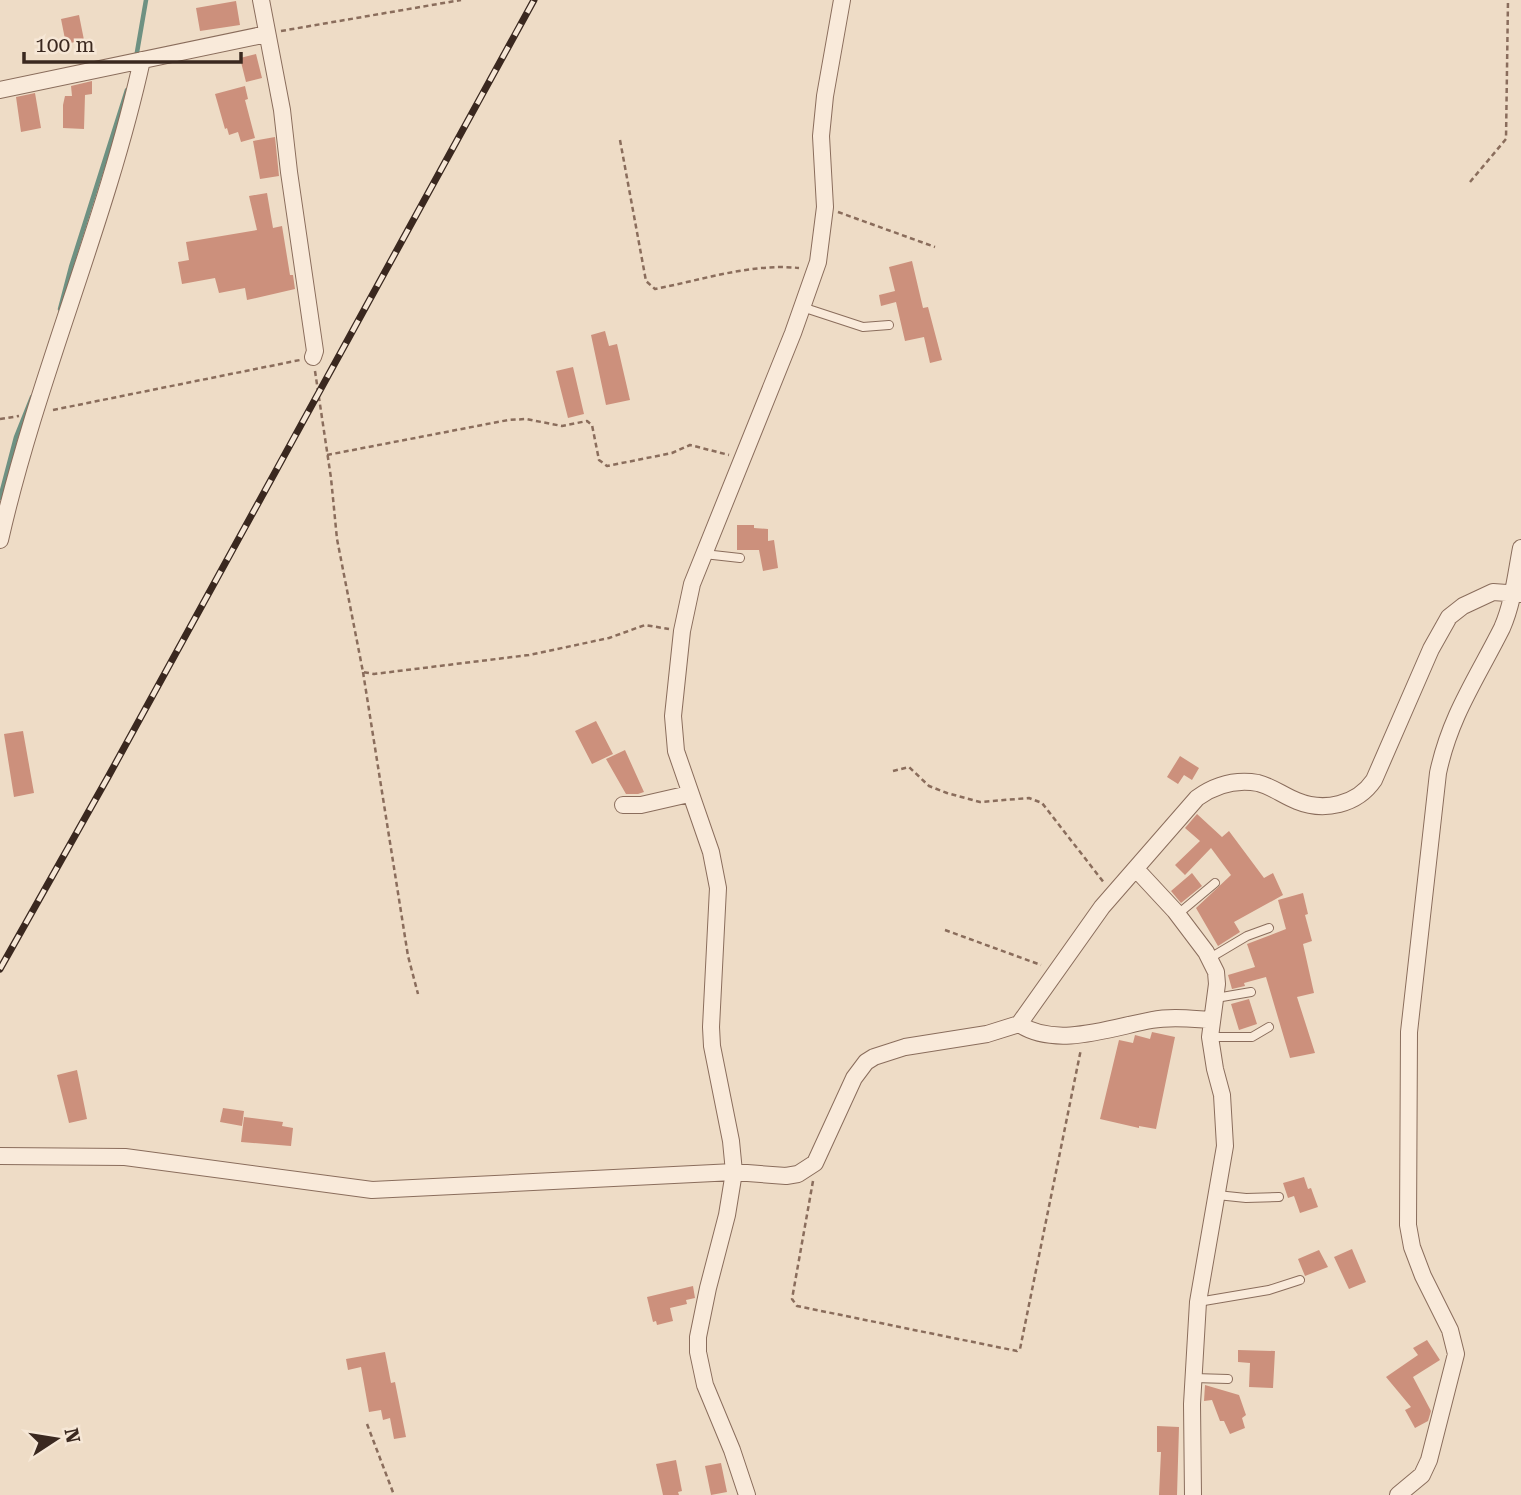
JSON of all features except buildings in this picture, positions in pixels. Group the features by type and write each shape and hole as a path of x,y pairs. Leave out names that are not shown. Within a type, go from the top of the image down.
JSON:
{"street":[{"path":"261,0 282,110 315,351 313,357"},
{"path":"747,1495 705,1385 698,1352 698,1337 727,1215 734,1172 731,1141 712,1046 718,909 716,873 676,751 674,728 682,631 692,584 803,307 822,242 825,207 821,136 825,96 842,0"},
{"path":"0,90 267,34"},
{"path":"0,540 36,413 119,155 142,60"},
{"path":"1398,1495 1422,1475 1429,1460 1456,1354 1450,1330 1412,1247 1408,1225 1409,1031 1438,772 1444,743 1452,723 1517,594 1521,548"},
{"path":"0,1156 125,1157 372,1190 734,1172 786,1177 798,1174 816,1163 854,1078 866,1062 905,1047 987,1034 1019,1024 1113,894 1196,798 1220,785 1237,782 1261,784 1298,802 1322,806 1348,802 1363,793 1374,780 1431,649 1449,617 1463,606 1493,592 1517,594"},
{"path":"623,805 641,805 689,794"},
{"path":"1136,869 1178,914 1210,958 1216,972 1216,998 1210,1037 1225,1114 1225,1146 1198,1301 1193,1495"},
{"path":"1019,1024 1035,1032 1084,1036 1160,1019 1212,1020"}],"lane":[{"path":"803,307 863,327 889,325"},
{"path":"704,554 740,558"},
{"path":"1178,914 1215,883"},
{"path":"1210,958 1247,936 1269,928"},
{"path":"1216,998 1251,992"},
{"path":"1210,1037 1252,1037 1269,1027"},
{"path":"1217,1195 1279,1197"},
{"path":"1198,1301 1269,1290 1300,1280"},
{"path":"1194,1378 1228,1379"}],"path":[{"path":"267,34 461,0"},
{"path":"1470,182 1506,139 1508,0"},
{"path":"620,140 646,281 655,289 776,266 815,270"},
{"path":"825,207 935,247"},
{"path":"0,419 313,357 337,539 363,672 408,956 418,994"},
{"path":"327,455 508,419 526,419 562,426 587,421 593,425 599,460 607,466 672,453 690,445 743,459"},
{"path":"363,672 374,674 529,655 609,638 645,625 682,631"},
{"path":"893,771 909,767 929,786 980,802 1029,798 1042,803 1113,894"},
{"path":"945,930 1056,971"},
{"path":"816,1163 792,1299 797,1306 1017,1351 1020,1349 1084,1036"},
{"path":"368,1424 394,1495"}],"waterway":[{"path":"136,58 146,0"},
{"path":"60,309 127,90"},
{"path":"0,498 16,437 32,397"}],"railway":[{"path":"0,969 534,0"}]}
